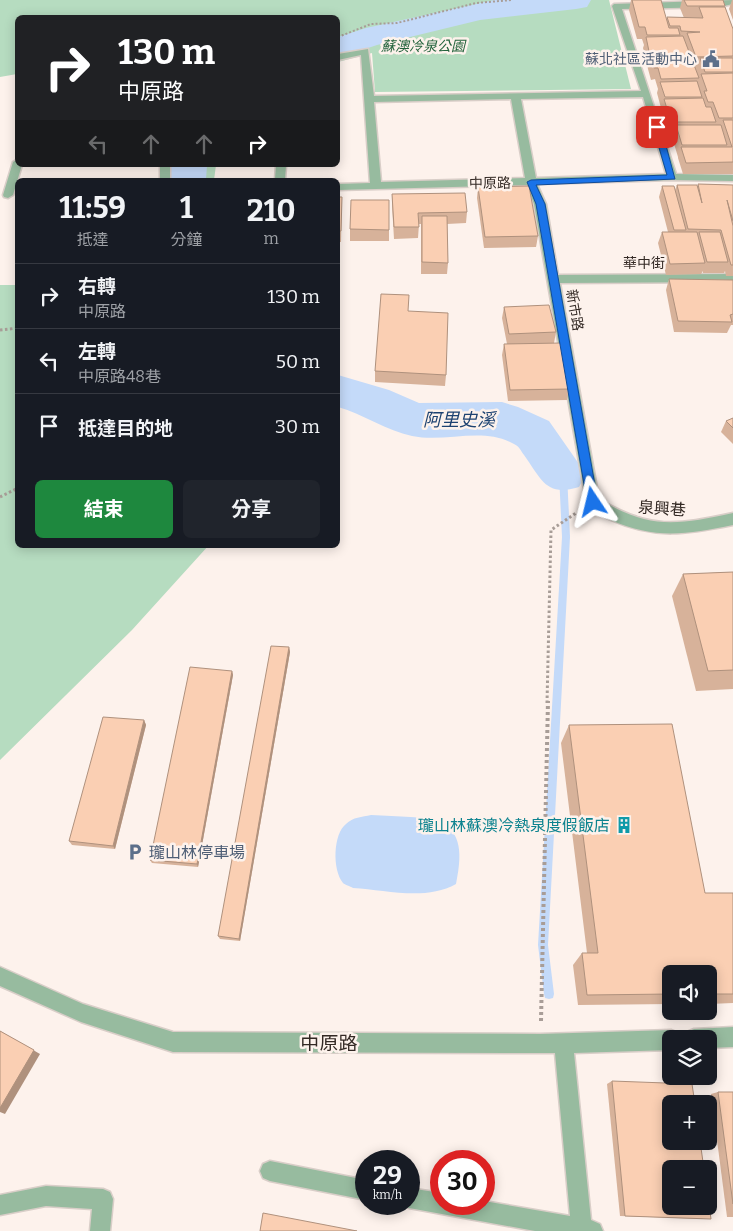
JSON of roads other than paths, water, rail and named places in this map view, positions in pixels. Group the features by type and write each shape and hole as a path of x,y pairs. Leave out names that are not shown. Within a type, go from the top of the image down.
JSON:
{"street":[{"path":"672,177 647,94 617,6 721,8 733,1"},
{"path":"340,57 365,51 376,186"},
{"path":"369,99 647,94"},
{"name":"新市路","path":"515,96 531,182 540,204 593,502"},
{"path":"8,195 16,167"},
{"name":"中原路","path":"340,187 672,177 733,178"},
{"name":"華中街","path":"554,279 733,278"},
{"name":"泉興巷","path":"593,502 616,518 638,527 685,529 733,519"},
{"name":"中原路","path":"0,976 81,1013 173,1042 564,1044 662,1040"},
{"path":"717,1038 733,1037"},
{"path":"564,1044 582,1230"},
{"path":"270,1171 355,1188"},
{"path":"0,1205 46,1196 103,1199 100,1231"},
{"path":"420,1200 593,1231"}],"water":[{"path":"371,815 427,819 441,823 451,830 458,842 460,860 456,884 432,892 406,893 353,888 343,883 339,877 336,861 338,836 342,829 352,820"}],"waterway":[{"name":"阿里史溪","path":"340,47 366,38 480,11 576,0"},
{"name":"阿里史溪","path":"188,178 189,167"},
{"name":"阿里史溪","path":"340,392 373,401 414,420 502,419 533,433 563,474"},
{"path":"549,994 543,945 566,537 563,474"}],"place":[{"name":"蘇北社區活動中心","path":"711,59"},
{"name":"瓏山林蘇澳冷熱泉度假飯店","path":"624,825"},
{"name":"瓏山林停車場","path":"135,852"}],"park label":[{"name":"蘇澳冷泉公園","path":"423,46"}]}
